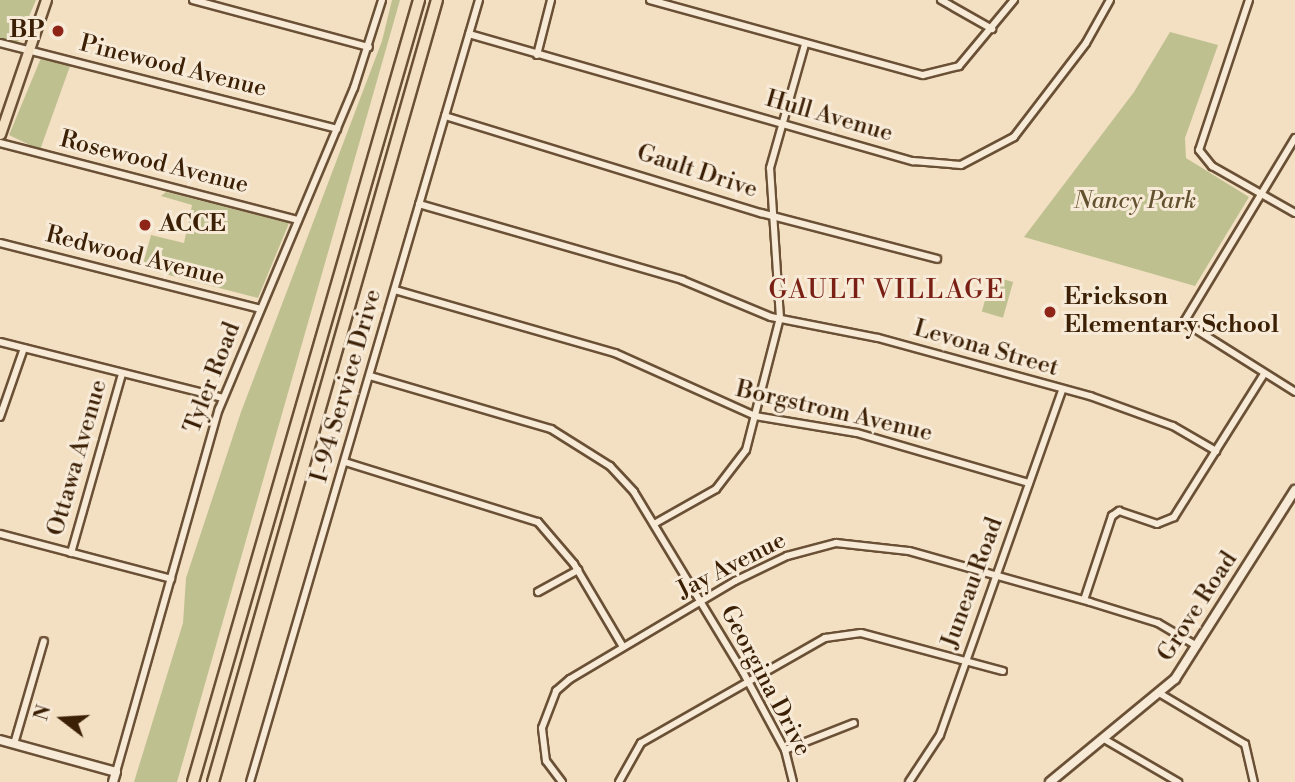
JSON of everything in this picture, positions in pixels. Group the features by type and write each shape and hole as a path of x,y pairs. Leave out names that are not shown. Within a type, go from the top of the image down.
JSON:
{"highway":[{"path":"193,782 419,0"},
{"path":"213,782 437,0"}],"main road":[{"path":"0,134 46,0"},
{"name":"Grove Road","path":"1050,782 1159,693 1197,646 1295,490"},
{"path":"0,740 116,772"},
{"name":"Tyler Road","path":"113,782 116,772"}],"street":[{"path":"193,0 369,47"},
{"name":"Tyler Road","path":"116,772 223,398 337,129 369,47 382,0"},
{"name":"I-94 Service Drive","path":"250,782 479,0"},
{"path":"537,55 551,0"},
{"path":"650,0 923,75 960,66 1014,0"},
{"path":"941,0 992,29"},
{"name":"Hull Avenue","path":"469,34 934,165 982,158 1013,137 1086,43 1110,0"},
{"path":"1249,0 1199,150 1212,166 1295,213"},
{"name":"Pinewood Avenue","path":"0,43 337,129"},
{"path":"654,524 730,476 755,416 780,318 770,215 770,168 805,44"},
{"name":"Gault Drive","path":"445,116 770,215 937,259"},
{"path":"1295,138 1184,322 1200,335 1295,392"},
{"name":"Rosewood Avenue","path":"0,143 298,220"},
{"name":"Levona Street","path":"419,204 682,279 780,318 1062,390 1173,426 1216,451"},
{"name":"Redwood Avenue","path":"0,243 260,309"},
{"name":"Borgstrom Avenue","path":"395,290 634,359 703,398 755,416 857,433 1029,484"},
{"path":"0,342 223,398"},
{"path":"0,417 24,348"},
{"name":"Ottawa Avenue","path":"71,553 122,374"},
{"path":"1084,600 1112,516 1119,511 1165,524 1216,451 1264,374"},
{"name":"Georgina Drive","path":"369,376 568,437 610,466 654,524 746,680 786,750 793,782"},
{"name":"Juneau Road","path":"909,782 940,735 1062,390"},
{"path":"345,462 519,513 558,540 623,647"},
{"path":"0,534 170,579"},
{"name":"Jay Avenue","path":"562,782 546,761 546,709 570,679 700,601 787,556 836,543 909,551 1084,600 1158,622 1197,646"},
{"path":"538,592 578,570"},
{"path":"619,782 641,743 805,646 845,633 1003,671"},
{"path":"14,744 44,641"},
{"path":"1159,693 1245,744 1254,782"},
{"path":"786,750 853,723"},
{"path":"1104,739 1178,782"}],"green space":[{"path":"0,0 36,0 18,42 0,38"},
{"path":"392,0 400,0 177,782 134,782 183,623 186,578 241,412 382,41"},
{"name":"Nancy Park","path":"1170,32 1218,45 1185,138 1186,158 1249,197 1195,286 1024,237 1134,92"},
{"path":"41,58 70,66 40,150 9,135"},
{"path":"166,192 289,223 258,298 142,268 151,235 184,243 192,205 161,196"},
{"path":"992,276 1013,282 1003,318 982,312"}],"place":[{"name":"BP","path":"58,31"},
{"name":"ACCE","path":"145,225"},
{"name":"Erickson Elementary School","path":"1050,312"}],"district":[{"name":"GAULT VILLAGE","path":"887,291"}]}
